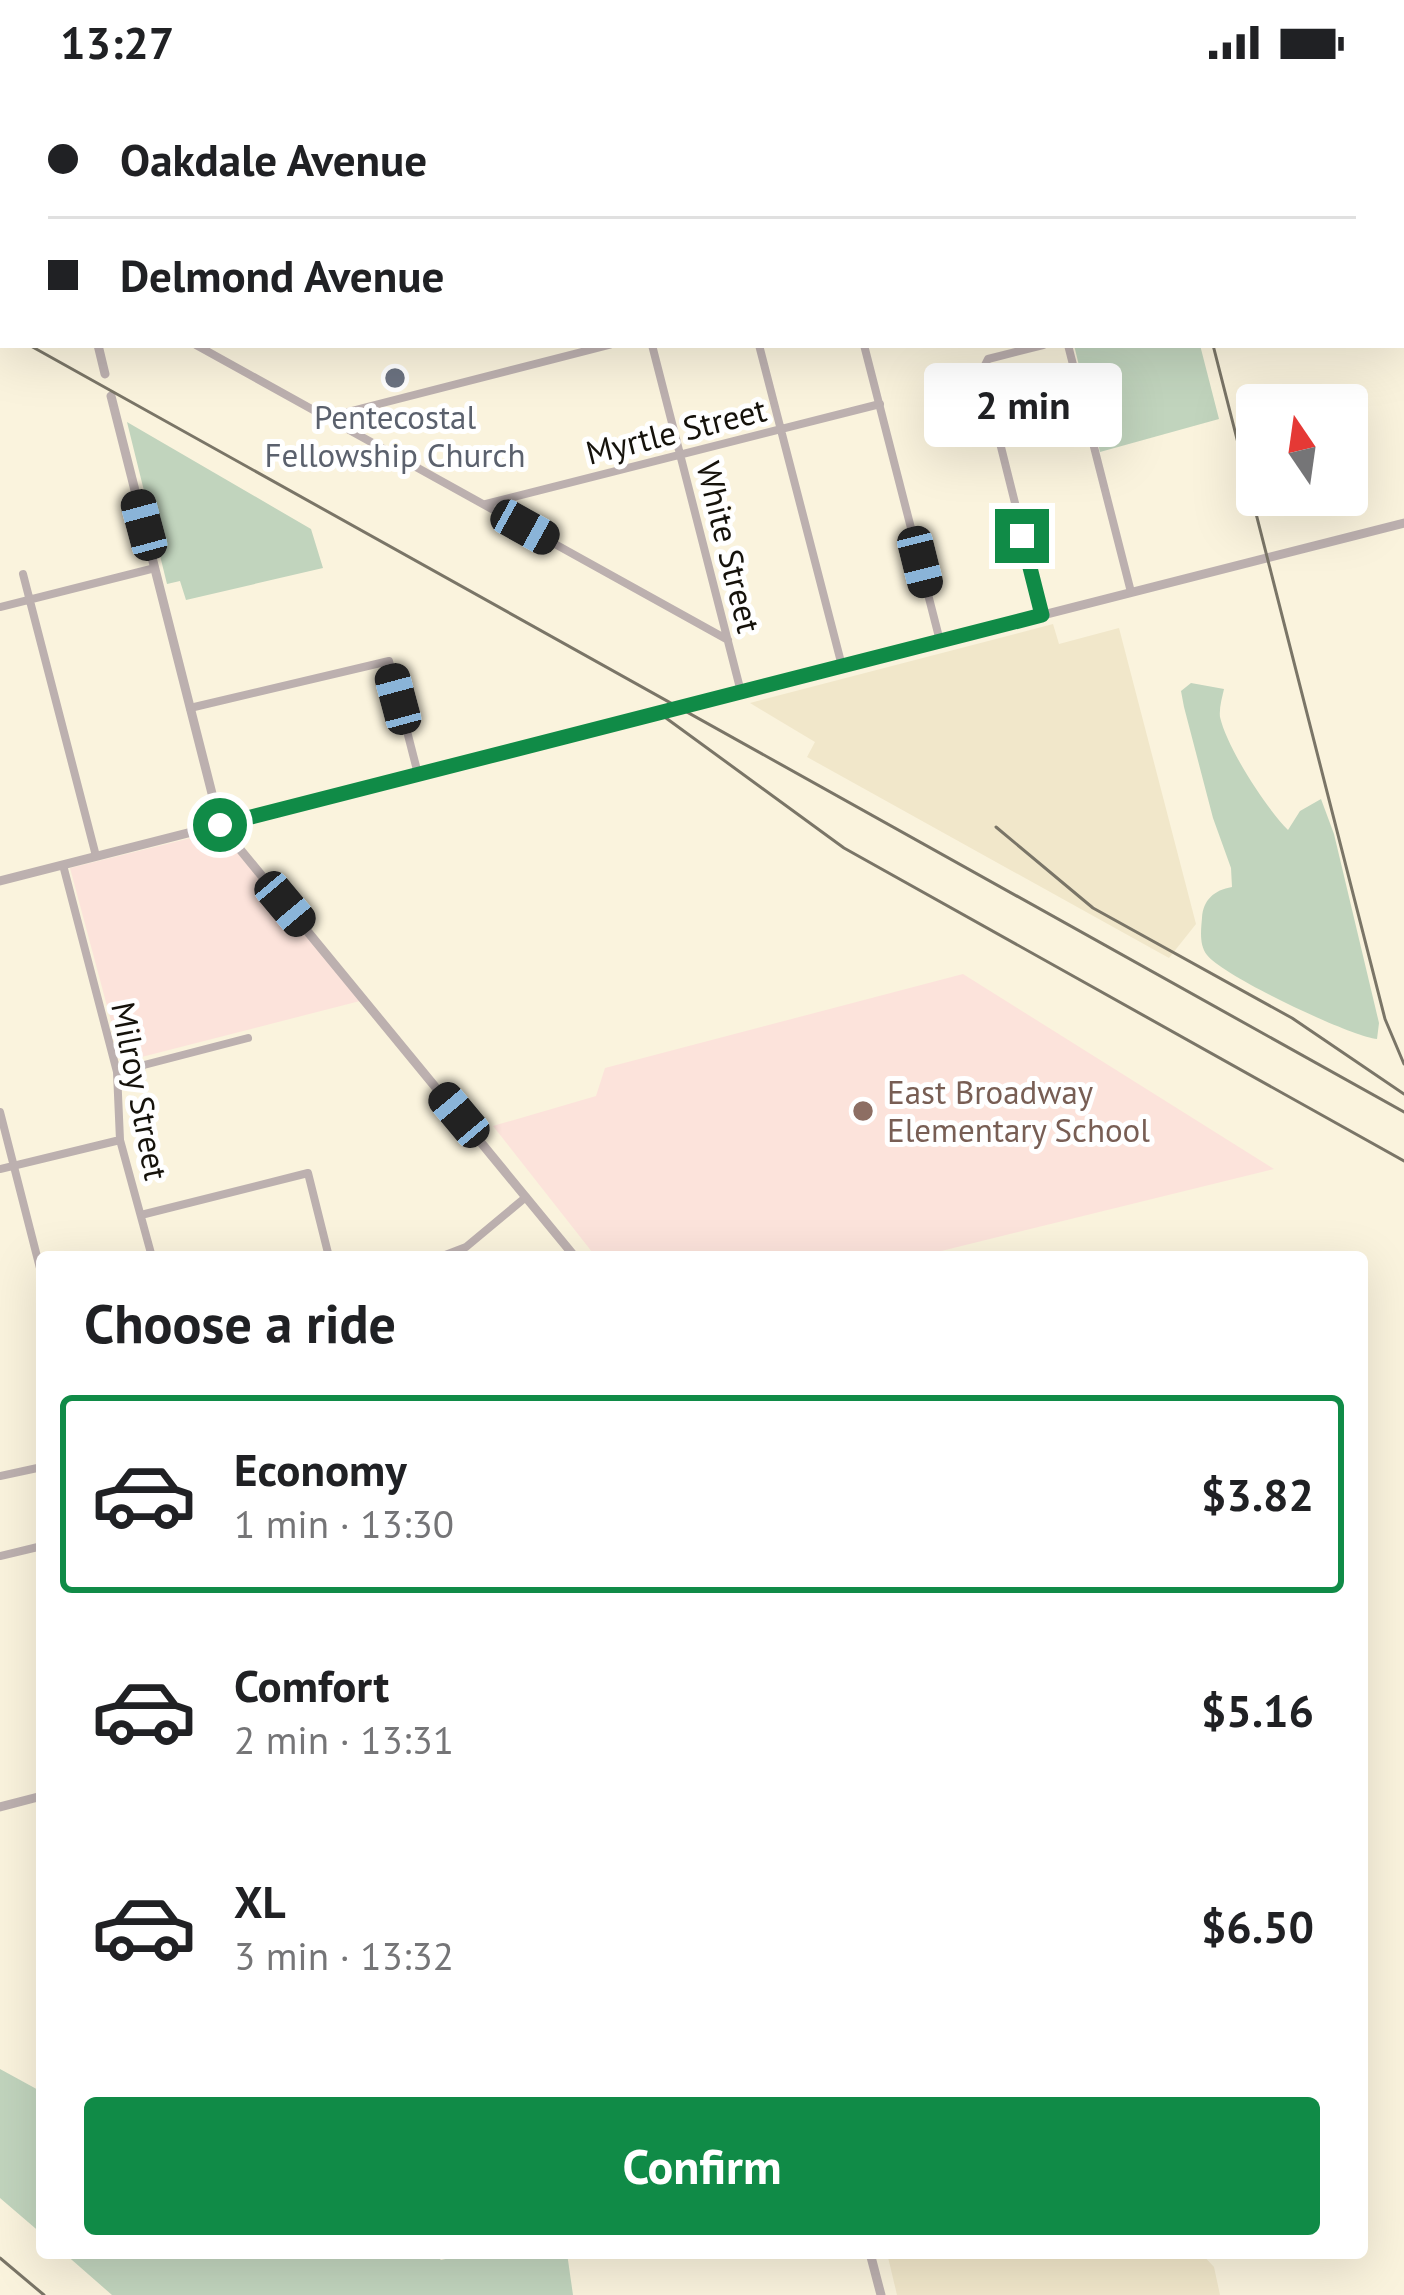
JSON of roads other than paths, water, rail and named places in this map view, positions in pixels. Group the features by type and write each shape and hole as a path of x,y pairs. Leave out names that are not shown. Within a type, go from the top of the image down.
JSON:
{"street":[{"path":"99,348 105,374"},
{"path":"201,348 728,640"},
{"path":"326,417 597,348"},
{"name":"White Street","path":"653,348 741,692"},
{"path":"760,348 842,666"},
{"path":"865,348 940,641"},
{"path":"1031,348 985,362 982,376 1042,615"},
{"path":"1069,348 1130,592"},
{"path":"111,396 220,825 570,1251"},
{"name":"Myrtle Street","path":"484,505 880,404"},
{"path":"0,881 1404,523"},
{"path":"0,607 155,568"},
{"path":"23,574 96,856"},
{"path":"190,708 388,661 418,774"},
{"name":"Milroy Street","path":"63,865 117,1072 121,1140 150,1251"},
{"path":"117,1072 248,1038"},
{"path":"0,1112 36,1252"},
{"path":"0,1169 121,1140"},
{"path":"141,1215 308,1173 328,1251"},
{"path":"456,1251 526,1196"},
{"path":"0,1476 36,1468"},
{"path":"0,1556 36,1547"},
{"path":"0,1807 36,1798"},
{"path":"872,2259 881,2295"}],"railway":[{"path":"34,348 1404,1112"},
{"path":"1214,348 1385,1019 1404,1064"},
{"path":"655,710 844,848 1404,1161"},
{"path":"996,827 1093,908 1292,1018 1404,1094"},
{"path":"0,2258 44,2295"}],"place":[{"name":"Pentecostal Fellowship Church","path":"395,378"},
{"name":"East Broadway Elementary School","path":"863,1111"}]}
